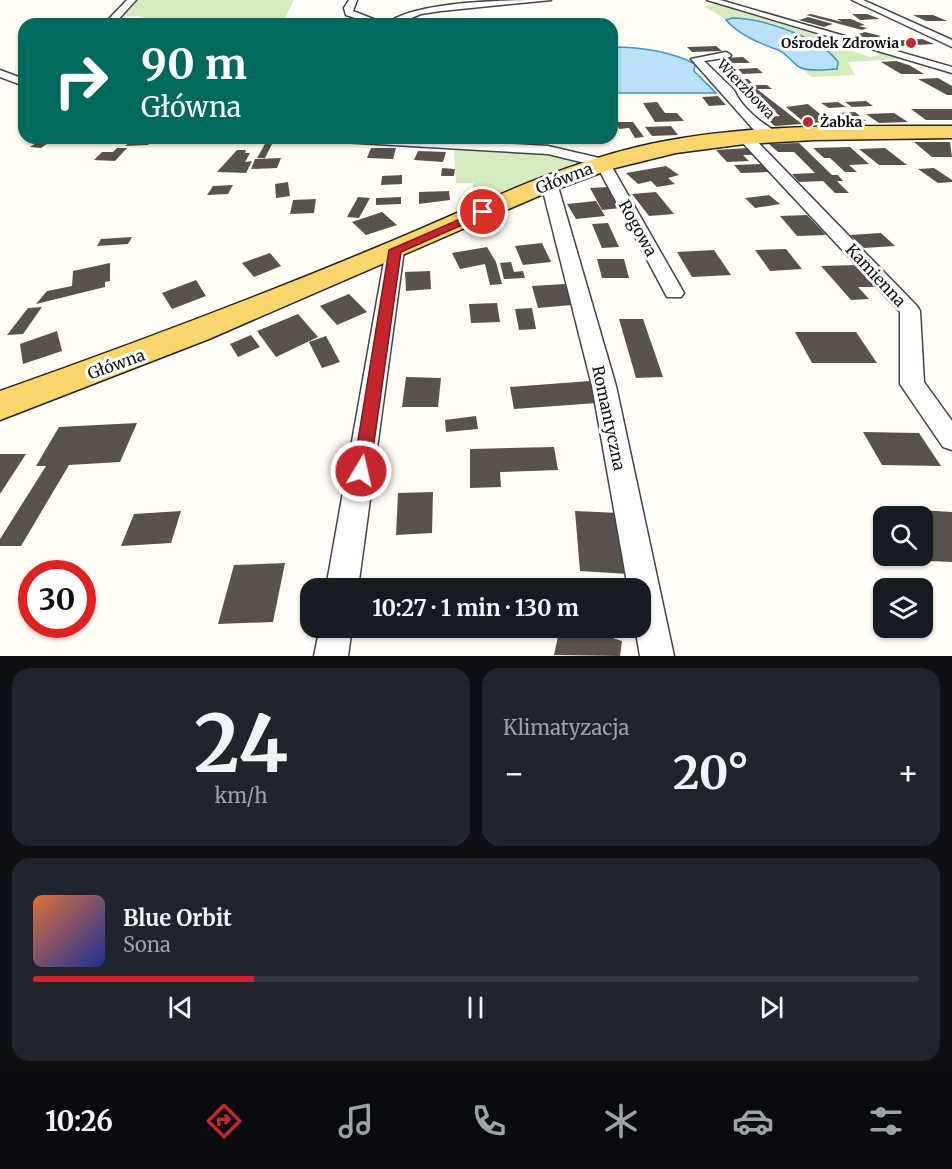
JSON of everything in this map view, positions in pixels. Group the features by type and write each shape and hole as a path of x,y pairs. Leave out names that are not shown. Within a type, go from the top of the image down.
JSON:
{"main road":[{"name":"Główna","path":"0,406 135,357 395,250 549,183 603,163 674,146 744,136 952,132"}],"street":[{"path":"115,18 132,0"},
{"path":"353,0 348,8 349,13 364,18"},
{"path":"409,5 401,10 400,18 436,9 547,0"},
{"path":"711,0 952,70"},
{"path":"856,0 952,44"},
{"path":"882,50 952,55"},
{"name":"Wierzbowa","path":"726,55 696,59 730,93 730,98 772,135"},
{"path":"0,73 18,80"},
{"name":"Kamienna","path":"744,136 910,311 912,384 952,440"},
{"path":"460,144 548,150 603,163"},
{"name":"Rogowa","path":"603,163 674,293"},
{"name":"Romantyczna","path":"549,183 604,386 657,656"},
{"path":"344,578 395,250"},
{"path":"331,656 334,638"}],"green space":[{"path":"136,0 294,0 285,18 118,17"},
{"path":"716,4 867,49 856,47 849,50 870,57 879,55 875,51 900,59 848,62 855,75 811,77 802,68 826,71 801,36 742,18 726,20 704,6"},
{"path":"454,149 559,155 570,158 574,163 485,202 475,198 473,183 456,183"}],"water":[{"path":"732,18 774,26 805,38 830,53 838,62 837,69 803,69 781,51 737,30 726,20"},
{"path":"618,47 655,51 695,64 694,71 716,93 618,93"}],"building":[{"path":"811,14 842,22 837,19 851,19 865,25 859,26 867,28 862,30 806,15"},
{"path":"852,14 867,14 880,19 860,20"},
{"path":"913,15 933,15 947,21 926,21"},
{"path":"808,17 833,24 824,27 799,20"},
{"path":"865,32 881,36 871,39 855,35"},
{"name":"Ośrodek Zdrowia","path":"922,39 934,44 901,46 888,41"},
{"path":"716,46 722,51 692,52 687,47"},
{"path":"743,57 750,63 730,63 724,58"},
{"path":"896,61 909,65 924,74 901,74 881,62"},
{"path":"757,68 763,73 743,74 738,69"},
{"path":"938,78 952,86 952,95 947,95 918,79"},
{"path":"748,79 754,85 767,85 772,89 757,89 802,124 775,126 764,117 780,116 763,101 753,102 741,92 753,90 748,86 737,86 730,80"},
{"path":"718,96 726,105 709,106 702,97"},
{"path":"866,101 873,106 852,107 845,102"},
{"path":"657,102 665,113 677,113 684,121 655,122 643,103"},
{"path":"838,102 846,107 829,108 821,103"},
{"path":"808,104 820,114 826,113 837,122 805,123 786,107"},
{"path":"911,109 952,109 952,120 926,120"},
{"path":"855,112 866,121 848,121 838,113"},
{"path":"894,113 908,122 879,123 866,114"},
{"path":"618,122 633,122 644,137 635,138 629,128 619,129"},
{"path":"671,126 678,135 652,136 645,127"},
{"path":"914,142 950,142 952,157 932,157"},
{"path":"799,143 832,175 838,175 843,181 837,181 849,193 835,193 823,181 799,182 792,174 815,173 794,152 778,152 769,144"},
{"path":"35,144 47,144 41,148 30,147"},
{"path":"128,144 149,144 148,145 125,146"},
{"path":"265,144 272,144 265,158 257,158"},
{"path":"850,147 869,164 849,165 857,172 845,172 830,158 824,158 813,148"},
{"path":"117,148 127,148 115,161 94,160 102,152 113,152"},
{"path":"371,148 396,148 393,159 367,158"},
{"path":"748,148 755,155 743,155 749,161 727,162 716,150"},
{"path":"885,148 907,165 879,165 859,149"},
{"path":"237,150 246,150 245,153 250,153 245,162 252,161 246,173 217,172"},
{"path":"418,151 446,152 443,162 414,160"},
{"path":"281,158 277,168 251,169 255,159"},
{"path":"762,164 769,172 741,173 734,165"},
{"path":"666,166 679,175 668,178 675,184 657,187 651,181 638,184 626,173"},
{"path":"442,168 455,169 454,176 441,176"},
{"path":"934,168 952,182 938,183 918,169"},
{"path":"402,175 402,184 381,185 382,176"},
{"path":"288,182 290,196 276,198 275,184"},
{"path":"233,185 228,194 207,195 213,186"},
{"path":"608,187 621,208 602,210 590,188"},
{"path":"449,191 450,200 419,204 419,192"},
{"path":"656,192 674,214 649,216 632,194"},
{"path":"769,195 780,204 755,208 745,198"},
{"path":"358,197 370,198 359,218 347,217"},
{"path":"401,197 401,204 376,205 376,198"},
{"path":"316,199 314,213 290,214 293,200"},
{"path":"596,201 605,216 576,219 567,204"},
{"path":"382,212 397,225 366,235 352,222"},
{"path":"807,215 826,235 797,236 780,216"},
{"path":"608,223 619,247 602,248 592,224"},
{"path":"881,233 895,246 864,248 850,235"},
{"path":"132,237 128,244 97,246 101,239"},
{"path":"542,243 551,262 523,265 515,246"},
{"path":"487,247 496,262 502,284 490,285 485,264 460,269 452,253"},
{"path":"786,249 802,269 770,271 755,250"},
{"path":"714,250 731,275 692,277 677,252"},
{"path":"270,253 281,266 254,277 242,263"},
{"path":"597,259 624,259 629,278 602,278"},
{"path":"511,262 514,272 523,271 525,278 504,279 500,263"},
{"path":"110,263 110,281 105,282 105,287 36,304 47,291 72,286 73,271"},
{"path":"858,265 877,287 858,287 869,299 851,300 821,266"},
{"path":"430,271 431,289 406,291 405,272"},
{"path":"196,280 206,296 172,309 162,293"},
{"path":"565,284 572,305 538,308 532,286"},
{"path":"349,294 367,312 337,325 320,306"},
{"path":"497,303 500,322 471,323 469,304"},
{"path":"42,307 23,334 7,335 28,308"},
{"path":"532,308 536,329 519,330 515,309"},
{"path":"298,314 318,337 276,357 257,331"},
{"path":"619,319 643,319 663,377 636,378"},
{"path":"57,331 62,351 23,364 20,344"},
{"path":"795,332 856,332 877,363 812,363"},
{"path":"251,335 260,347 238,357 230,344"},
{"path":"326,336 340,362 322,368 309,342"},
{"path":"406,377 441,378 438,407 402,407"},
{"path":"590,381 597,403 514,409 510,387"},
{"path":"476,416 478,429 446,432 445,420"},
{"path":"137,423 120,462 69,465 21,546 0,546 0,539 46,466 36,466 59,427"},
{"path":"863,432 919,433 941,466 882,465"},
{"path":"554,447 558,470 500,472 501,487 470,488 470,449"},
{"path":"0,454 26,454 0,494"},
{"path":"433,492 432,533 396,535 398,493"},
{"path":"181,511 171,543 121,546 134,514"},
{"path":"575,511 620,513 628,574 580,571"},
{"path":"933,511 952,512 952,562 933,561"},
{"path":"285,563 273,622 218,624 234,565"},
{"path":"558,638 613,638 622,641 620,656 554,655"}],"place":[{"name":"Ośrodek Zdrowia","path":"911,43"},
{"name":"Żabka","path":"808,122"}],"route":[{"path":"361,471 395,250 483,212"}]}
